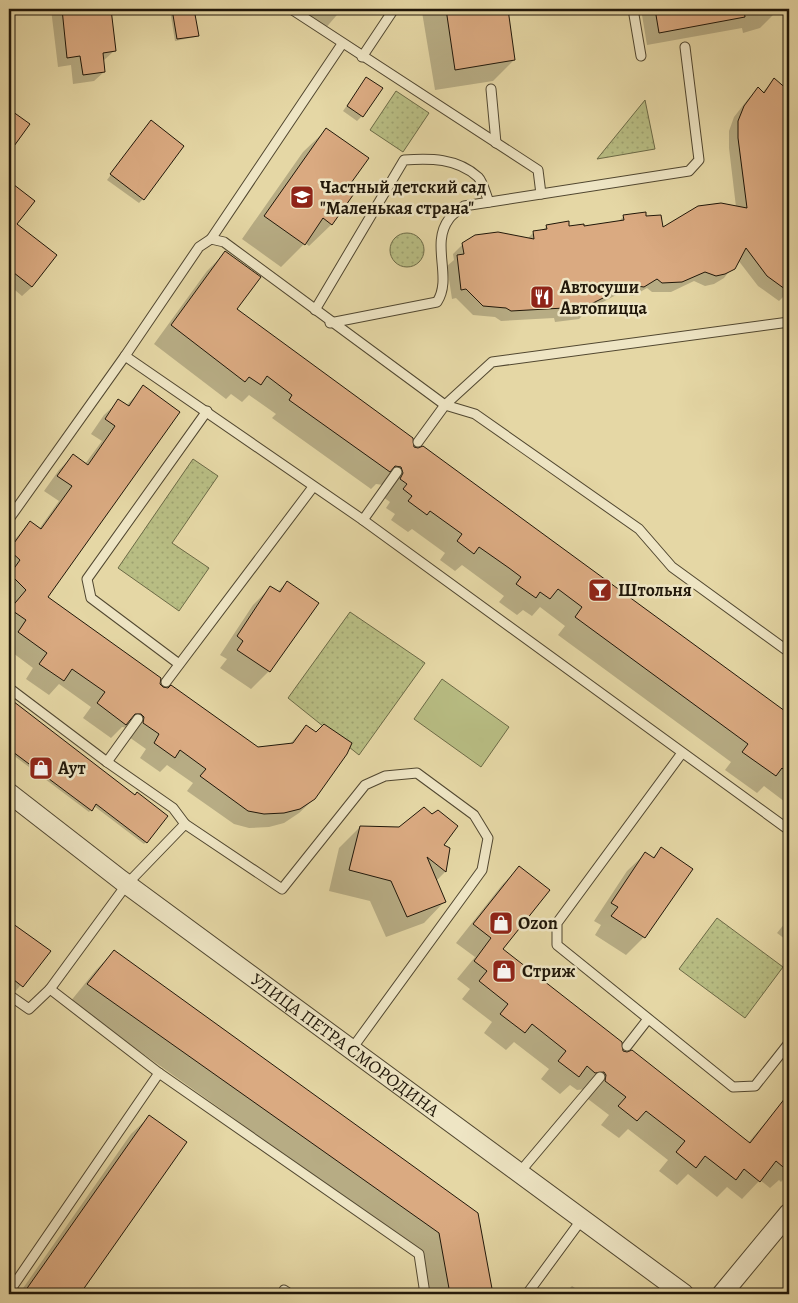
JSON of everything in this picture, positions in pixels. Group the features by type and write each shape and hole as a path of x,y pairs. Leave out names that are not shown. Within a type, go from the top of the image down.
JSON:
{"street":[{"name":"УЛИЦА ПЕТРА СМОРОДИНА","path":"9,793 127,884 684,1294"},
{"path":"722,1294 789,1213"}],"lane":[{"path":"291,9 538,170 541,194"},
{"path":"362,57 394,9"},
{"path":"633,9 641,56"},
{"path":"9,519 125,356 199,247 211,239 342,44"},
{"path":"330,322 437,302 443,293 440,238 448,219 464,206 689,171 699,160 685,47"},
{"path":"491,89 496,143"},
{"path":"315,310 404,160 430,158 451,162 479,178 489,202"},
{"path":"211,239 224,242 445,405 475,414 639,528 672,567 789,652"},
{"path":"418,442 445,405 492,362 789,322"},
{"path":"125,356 362,520 789,830"},
{"path":"180,664 91,598 87,579 207,411"},
{"path":"789,414 789,437"},
{"path":"362,520 397,472"},
{"path":"166,682 313,487"},
{"path":"9,688 172,808 185,824 282,889 365,785 385,776 417,774 474,815 488,838 482,870 351,1050"},
{"path":"107,762 138,719"},
{"path":"682,753 557,923 556,945 733,1087 755,1086 789,1044"},
{"path":"9,995 29,1009 50,989 127,884 185,824"},
{"path":"50,989 159,1073 419,1254 425,1294"},
{"path":"627,1046 648,1019"},
{"path":"9,1292 159,1073"},
{"path":"519,1173 600,1077"},
{"path":"528,1294 582,1219"}],"green space":[{"path":"396,91 429,113 403,152 370,130"},
{"path":"645,100 655,149 597,159"},
{"path":"407,233 419,238 424,250 419,262 407,267 395,262 390,250 395,238"},
{"path":"193,459 218,476 172,543 209,568 179,611 118,568"},
{"path":"350,612 425,663 359,755 288,698"},
{"path":"442,679 509,727 481,767 414,719"},
{"path":"717,918 783,967 745,1018 679,969"}],"building":[{"path":"62,9 111,9 116,51 103,53 105,72 83,75 80,56 67,58"},
{"path":"172,9 194,9 199,36 177,39"},
{"path":"446,9 508,9 515,60 455,70"},
{"path":"655,9 744,9 745,17 659,33"},
{"path":"366,77 383,88 363,117 347,106"},
{"path":"774,78 789,91 789,292 767,276 746,248 735,269 725,274 716,276 705,272 682,282 662,283 657,279 644,287 629,285 589,305 590,310 565,313 564,308 511,311 506,308 483,306 466,289 461,290 457,255 464,254 462,243 475,235 498,232 534,239 533,231 547,229 546,225 569,221 569,226 584,224 584,226 624,220 623,215 646,212 646,216 661,215 663,227 698,206 721,203 747,208 738,138 738,121 744,106 758,87 764,93"},
{"path":"9,109 30,124 9,153"},
{"path":"151,120 184,146 144,200 110,174"},
{"path":"326,128 369,158 351,183 358,188 332,225 323,218 305,245 264,216"},
{"path":"9,181 35,201 17,224 57,255 32,287 9,269"},
{"path":"225,251 261,277 237,309 413,438 414,447 423,446 789,714 789,774 782,768 776,776 742,752 748,744 575,617 582,607 558,589 550,599 540,592 536,598 516,584 521,577 509,568 479,547 474,554 457,541 462,534 430,511 427,515 408,501 412,496 403,489 407,484 400,479 403,473 401,467 395,466 390,472 289,400 292,395 267,376 261,385 249,377 245,382 171,325"},
{"path":"143,385 180,412 48,597 161,678 160,684 163,687 168,688 171,685 258,747 293,743 306,725 316,732 324,724 352,743 347,754 315,799 300,809 284,813 264,814 248,811 200,776 206,769 180,750 175,758 154,743 159,734 143,723 144,717 141,714 135,714 126,725 97,703 105,692 72,669 64,681 39,664 47,653 18,632 26,620 10,609 26,590 10,574 20,560 9,550 30,521 41,529 72,486 57,476 73,454 88,465 115,426 105,419 118,399 129,406"},
{"path":"287,581 319,603 270,672 237,650 243,641 237,636 270,586 280,592"},
{"path":"9,698 135,795 137,792 168,816 147,843 96,804 92,811 9,749"},
{"path":"424,807 432,814 438,810 458,826 444,845 450,848 446,872 427,857 446,902 407,917 391,881 349,870 360,826 399,827"},
{"path":"661,847 693,869 645,938 611,916 618,907 611,903 645,852 654,858"},
{"path":"519,866 550,890 503,949 622,1042 623,1051 632,1050 750,1143 789,1093 789,1172 776,1161 760,1182 744,1169 736,1180 705,1156 696,1168 676,1152 685,1141 646,1111 637,1121 618,1106 626,1097 605,1081 606,1075 604,1072 595,1073 587,1066 579,1077 558,1061 566,1051 532,1024 525,1033 500,1014 508,1004 479,981 487,971 474,961 491,938 473,924"},
{"path":"9,921 51,951 23,987 9,976"},
{"path":"114,950 478,1213 493,1294 450,1294 439,1233 87,984"},
{"path":"149,1115 187,1142 80,1294 23,1294"}],"place":[{"name":"Частный детский сад \"Маленькая страна\"","path":"302,197"},
{"name":"Автосуши Автопицца","path":"542,297"},
{"name":"Штольня","path":"600,590"},
{"name":"Аут","path":"41,768"},
{"name":"Ozon","path":"501,923"},
{"name":"Стриж","path":"504,971"}]}
